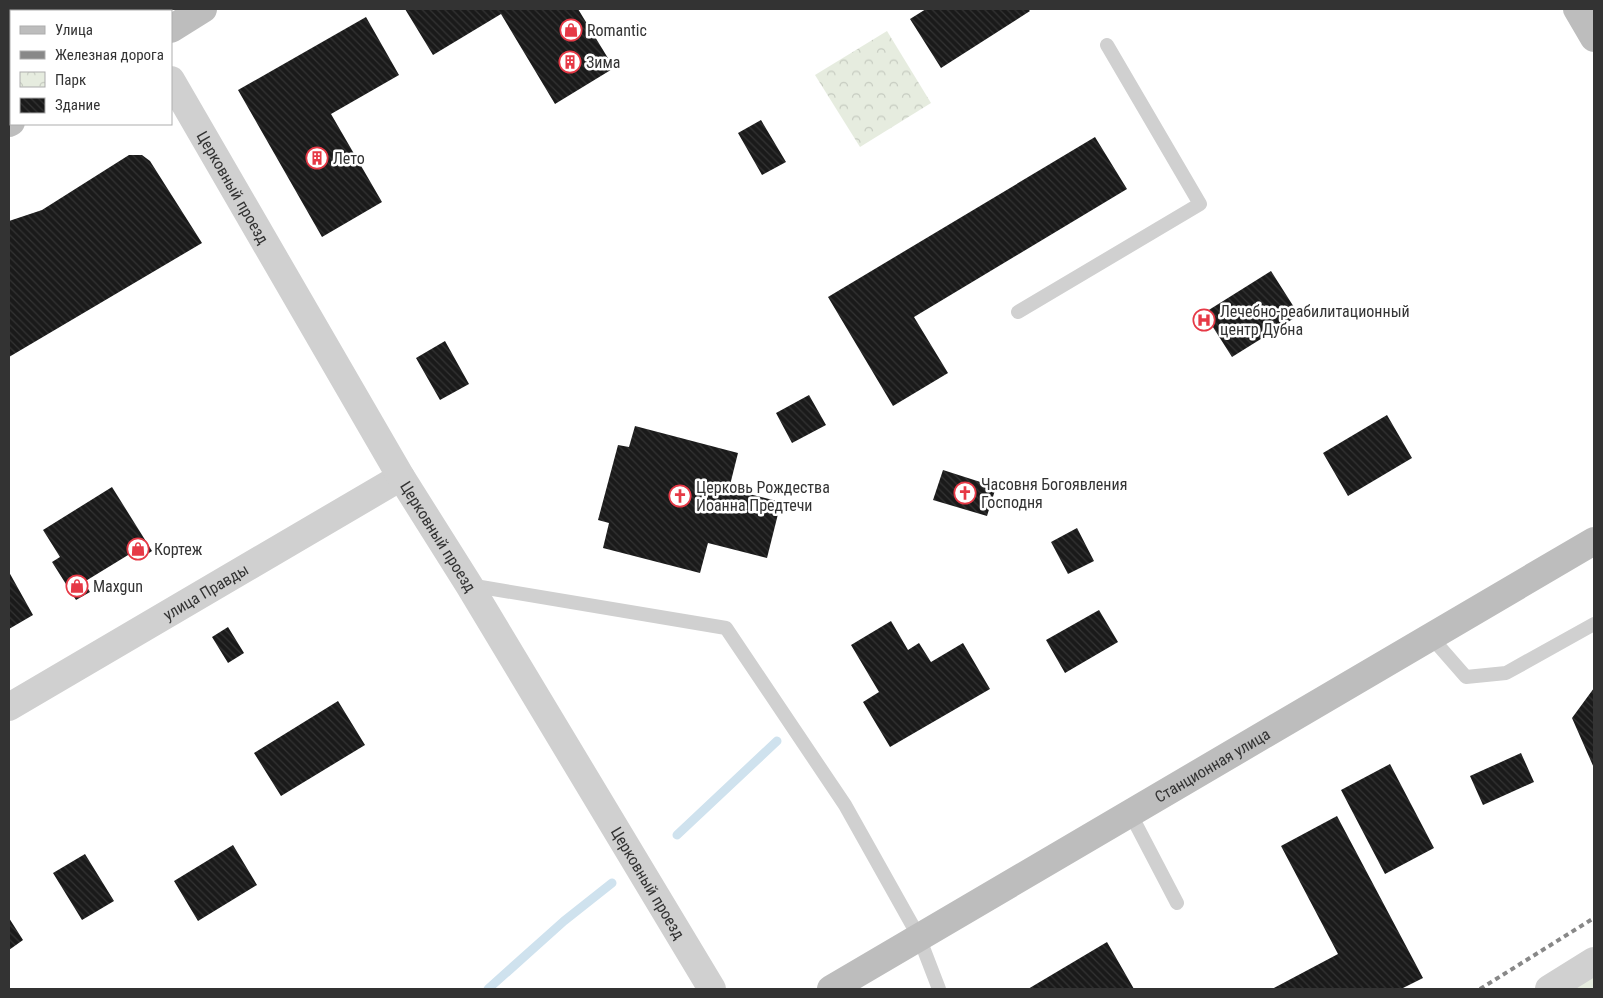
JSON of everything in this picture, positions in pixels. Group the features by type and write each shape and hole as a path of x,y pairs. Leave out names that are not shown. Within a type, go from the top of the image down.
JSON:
{"main road":[{"path":"172,28 203,9"},
{"path":"1577,9 1594,38"},
{"name":"Станционная улица","path":"831,989 1594,541"}],"street":[{"name":"Церковный проезд","path":"172,82 401,477 469,585 712,989"},
{"name":"улица Правды","path":"9,707 401,477"},
{"path":"1549,989 1594,961"}],"lane":[{"path":"1018,312 1200,204 1107,45"},
{"path":"469,585 726,628 845,805 919,937 939,989"},
{"path":"1430,637 1466,677 1506,672 1594,624"},
{"path":"1130,813 1178,903"}],"green space":[{"path":"887,31 931,103 860,147 815,75"},
{"path":"1594,969 1594,989 1563,989"}],"building":[{"name":"Зима","path":"405,9 578,9 614,68 555,104 501,14 433,55"},
{"path":"926,9 1028,9 1030,11 941,68 910,19"},
{"name":"Лето","path":"366,17 399,75 331,114 382,202 322,237 238,90"},
{"path":"761,120 786,162 762,175 738,133"},
{"path":"1095,137 1127,189 914,317 948,373 893,406 828,297"},
{"path":"129,155 142,155 150,161 202,243 9,357 9,221 42,210"},
{"path":"1271,271 1299,315 1232,357 1204,313"},
{"path":"445,341 469,384 440,400 416,358"},
{"path":"809,395 826,425 792,443 776,413"},
{"path":"1387,415 1412,458 1348,496 1323,453"},
{"name":"Церковь Рождества Иоанна Предтечи","path":"635,426 738,453 729,489 781,502 767,558 708,543 700,573 603,548 609,523 598,520 618,445 629,447"},
{"name":"Часовня Богоявления Господня","path":"943,470 996,487 987,516 933,500"},
{"path":"112,487 152,551 138,560 133,552 84,582 90,592 76,600 52,562 60,557 43,530"},
{"path":"1077,528 1094,561 1068,574 1051,542"},
{"path":"9,572 33,615 9,629"},
{"path":"1099,610 1118,642 1065,673 1046,640"},
{"path":"891,621 908,650 919,643 931,662 963,643 990,689 890,747 863,702 879,692 851,645"},
{"path":"228,627 244,653 228,663 212,637"},
{"path":"1594,688 1594,768 1572,718"},
{"path":"338,701 365,745 281,796 254,753"},
{"path":"1521,753 1534,782 1483,805 1470,776"},
{"path":"1390,764 1434,848 1385,874 1341,790"},
{"path":"1337,816 1423,978 1401,989 1272,989 1338,954 1281,846"},
{"path":"233,845 257,885 198,921 174,881"},
{"path":"85,854 114,901 82,920 53,873"},
{"path":"9,918 23,940 9,950"},
{"path":"1107,942 1134,989 1028,989"}],"waterway":[{"path":"677,835 777,741"},
{"path":"488,989 564,921 612,883"}],"railway":[{"path":"1480,989 1594,918"}],"place":[{"name":"Romantic","path":"571,30"},
{"name":"Зима","path":"570,62"},
{"name":"Лето","path":"317,158"},
{"name":"Лечебно-реабилитационный центр Дубна","path":"1204,320"},
{"name":"Часовня Богоявления Господня","path":"965,493"},
{"name":"Церковь Рождества Иоанна Предтечи","path":"680,496"},
{"name":"Кортеж","path":"138,549"},
{"name":"Maxgun","path":"77,586"}]}
